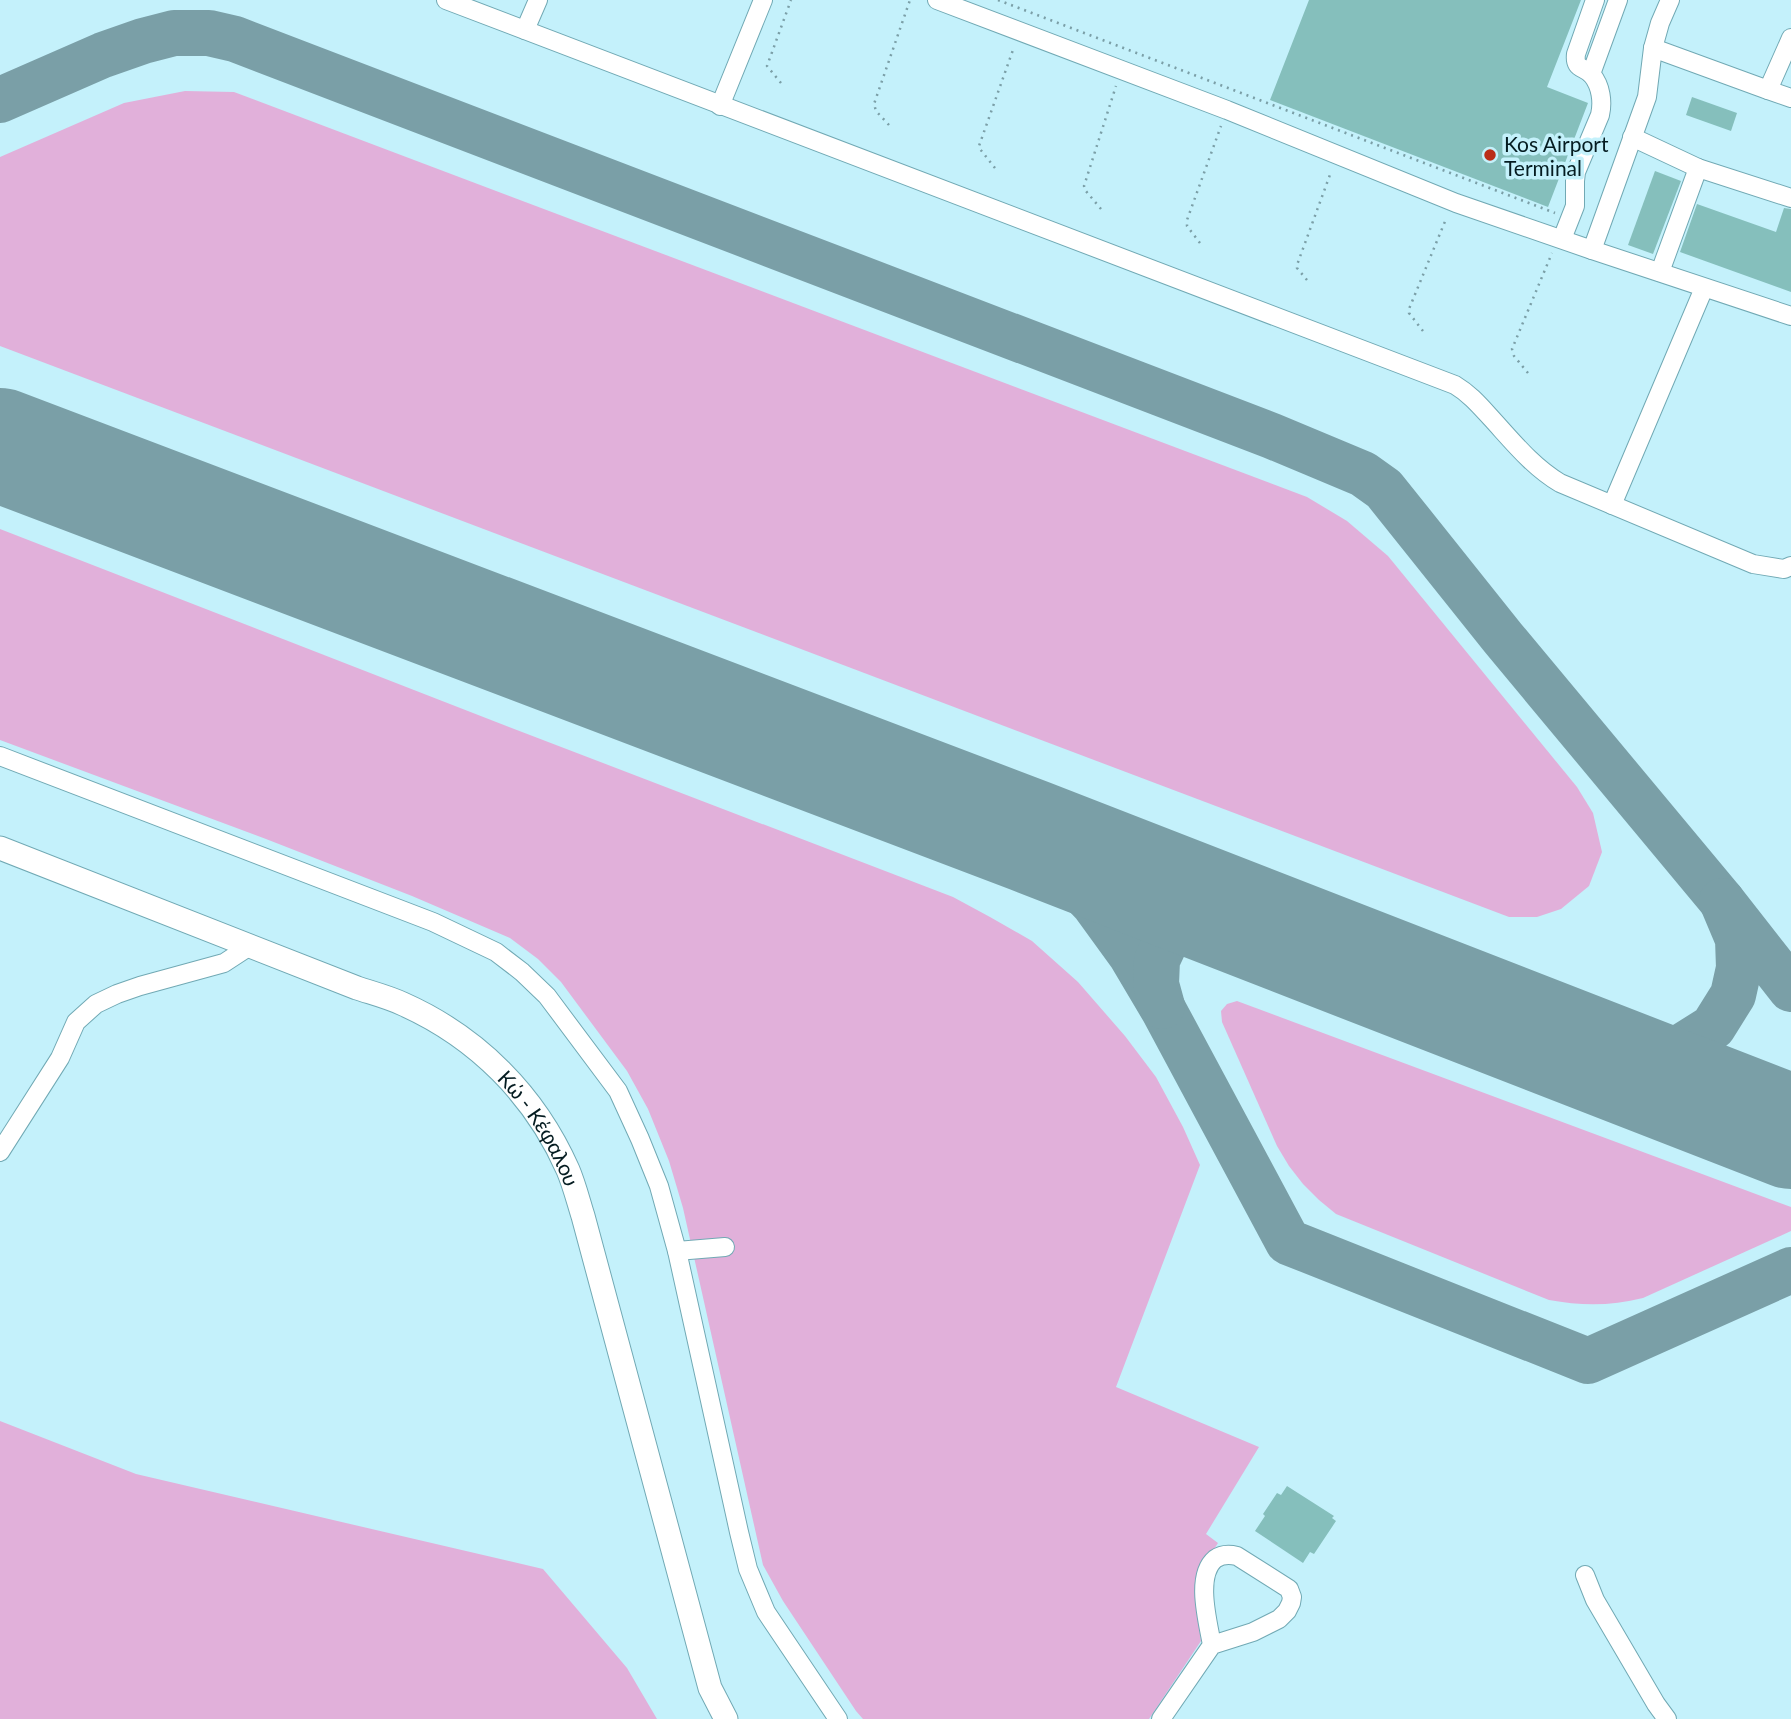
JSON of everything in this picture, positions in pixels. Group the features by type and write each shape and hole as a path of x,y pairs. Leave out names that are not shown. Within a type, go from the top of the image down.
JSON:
{"main road":[{"name":"Κώ - Κέφαλου","path":"0,848 400,1003 438,1021 466,1040 513,1083 533,1107 552,1137 569,1172 710,1688 726,1719"}],"street":[{"path":"446,0 1455,385 1471,396 1532,462 1560,483 1753,564 1784,569 1791,566"},
{"path":"525,30 538,0"},
{"path":"720,106 763,0"},
{"path":"937,0 1227,110 1456,203 1791,316"},
{"path":"1560,239 1575,206 1576,172 1603,105 1600,91 1591,74 1579,67 1576,61 1595,0"},
{"path":"1591,74 1618,0"},
{"path":"1591,250 1647,97 1653,48 1670,0"},
{"path":"1769,90 1791,38"},
{"path":"1653,48 1791,98"},
{"path":"1632,137 1698,168 1791,198"},
{"path":"1660,272 1698,168"},
{"path":"1612,505 1704,288"},
{"path":"0,757 433,922 496,952 547,996 618,1091 659,1186 677,1251 748,1569 766,1612 838,1719"},
{"path":"0,1152 60,1058 76,1022 96,1004 140,986 224,963 250,946"},
{"path":"677,1251 725,1247"},
{"path":"1161,1719 1212,1645 1253,1632 1279,1619 1291,1603 1289,1589 1237,1556 1223,1555 1214,1560 1204,1581 1212,1645"},
{"path":"1585,1575 1595,1600 1667,1719"}],"path":[{"path":"781,83 766,66 791,0"},
{"path":"888,125 876,111 874,104 910,0"},
{"path":"998,0 1571,219"},
{"path":"995,168 979,146 1027,11"},
{"path":"1101,209 1084,186 1121,70"},
{"path":"1200,243 1187,226 1187,220 1234,90"},
{"path":"1307,279 1297,265 1338,154"},
{"path":"1423,331 1409,313 1409,309 1449,212 1456,203"},
{"path":"1528,373 1514,356 1512,349 1560,239"}],"shaded area":[{"path":"185,91 234,92 1307,497 1347,521 1388,556 1577,787 1593,813 1602,852 1589,886 1561,909 1537,917 1509,917 0,346 0,157 124,103"},
{"path":"0,529 953,897 1032,941 1078,982 1156,1077 1200,1165 1116,1387 1259,1447 1206,1534 1218,1543 1196,1577 1195,1597 1201,1641 1149,1719 863,1719 783,1601 763,1565 683,1208 669,1161 648,1109 627,1071 561,982 538,959 510,938 266,839 0,740"},
{"path":"1237,1001 1791,1207 1791,1231 1643,1298 1619,1303 1585,1304 1549,1300 1336,1214 1303,1184 1277,1146 1222,1022 1221,1011 1227,1004"},
{"path":"0,1421 136,1474 543,1569 627,1668 657,1719 0,1719"}],"building":[{"name":"Kos Airport Terminal","path":"1309,0 1581,0 1547,87 1588,103 1548,207 1270,100"},
{"path":"1692,97 1737,113 1731,131 1686,115"},
{"path":"1655,171 1681,181 1653,254 1628,245"},
{"path":"1697,204 1776,232 1784,208 1791,209 1791,292 1680,252"},
{"path":"1287,1486 1334,1516 1332,1518 1336,1521 1314,1554 1310,1552 1303,1563 1255,1531 1277,1493 1281,1495"}],"taxiway":[{"path":"0,100 103,55 143,41 174,33 209,33 235,39 1272,436 1363,474 1384,489 1503,638 1722,901"},
{"path":"1030,836 1094,904 1131,955 1163,1009 1288,1242 1588,1361 1791,1270"},
{"path":"1589,1054 1630,1060 1670,1054 1713,1027 1733,995 1739,968 1738,939 1722,901 1791,989"},
{"path":"1162,1006 1156,984 1157,960 1165,943 1185,925 1209,914 1241,918"}],"runway":[{"path":"0,445 1030,836 1791,1132"}],"place":[{"name":"Kos Airport Terminal","path":"1490,155"}]}
